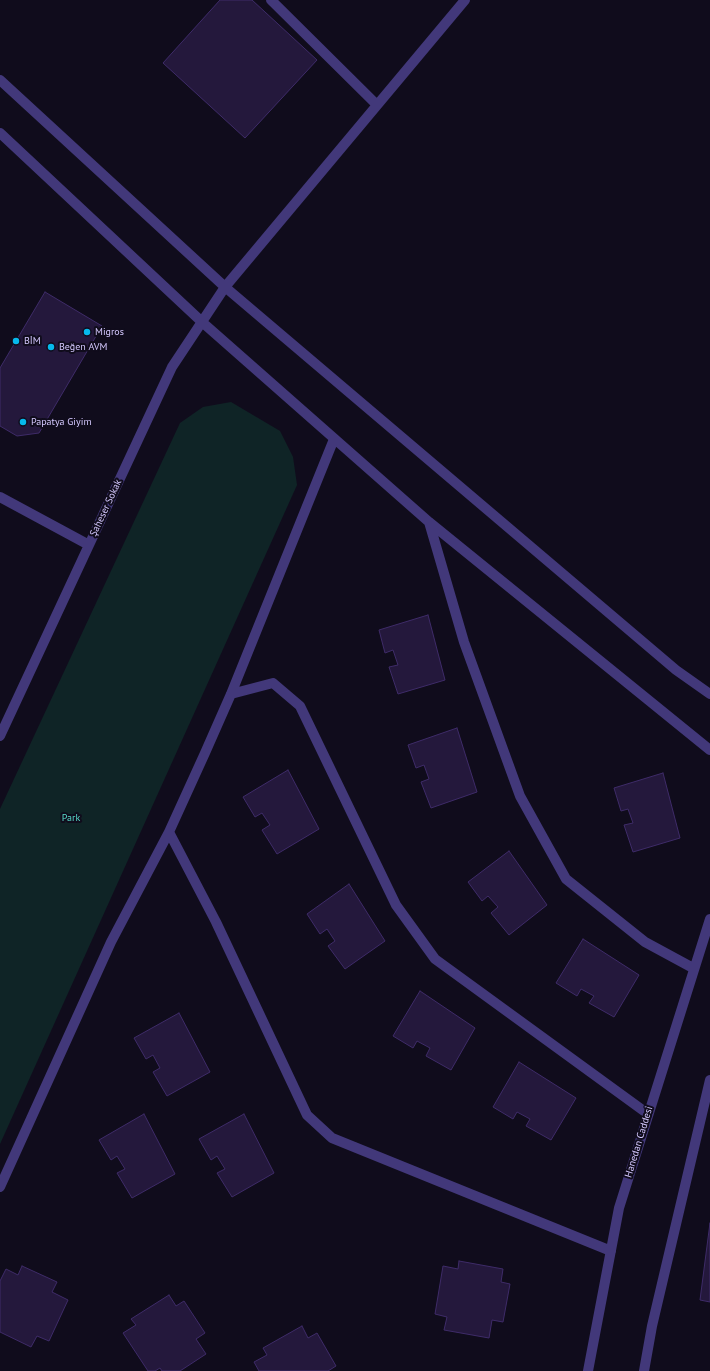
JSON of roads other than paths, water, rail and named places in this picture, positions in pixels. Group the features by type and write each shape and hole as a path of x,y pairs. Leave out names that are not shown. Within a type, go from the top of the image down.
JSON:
{"street":[{"path":"271,0 377,106"},
{"name":"Şaheser Sokak","path":"0,736 172,367 226,287 465,0"},
{"path":"0,80 226,287 676,670 710,694"},
{"path":"0,134 202,322 429,522 710,750"},
{"path":"0,1187 111,942 168,832 231,694 334,439"},
{"path":"0,497 89,545"},
{"path":"429,522 464,642 520,796 566,879 645,942 693,968"},
{"path":"231,694 272,683 300,706 396,905 435,959 648,1114"},
{"path":"168,832 216,922 307,1115 332,1138 611,1251"},
{"name":"Hanedan Caddesi","path":"588,1371 619,1208 693,968 710,919"},
{"path":"644,1371 652,1326 710,1081"}],"place":[{"name":"Migros","path":"87,332"},
{"name":"BİM","path":"16,341"},
{"name":"Beğen AVM","path":"51,347"},
{"name":"Papatya Giyim","path":"23,422"}],"park label":[{"name":"Park","path":"71,818"}]}
